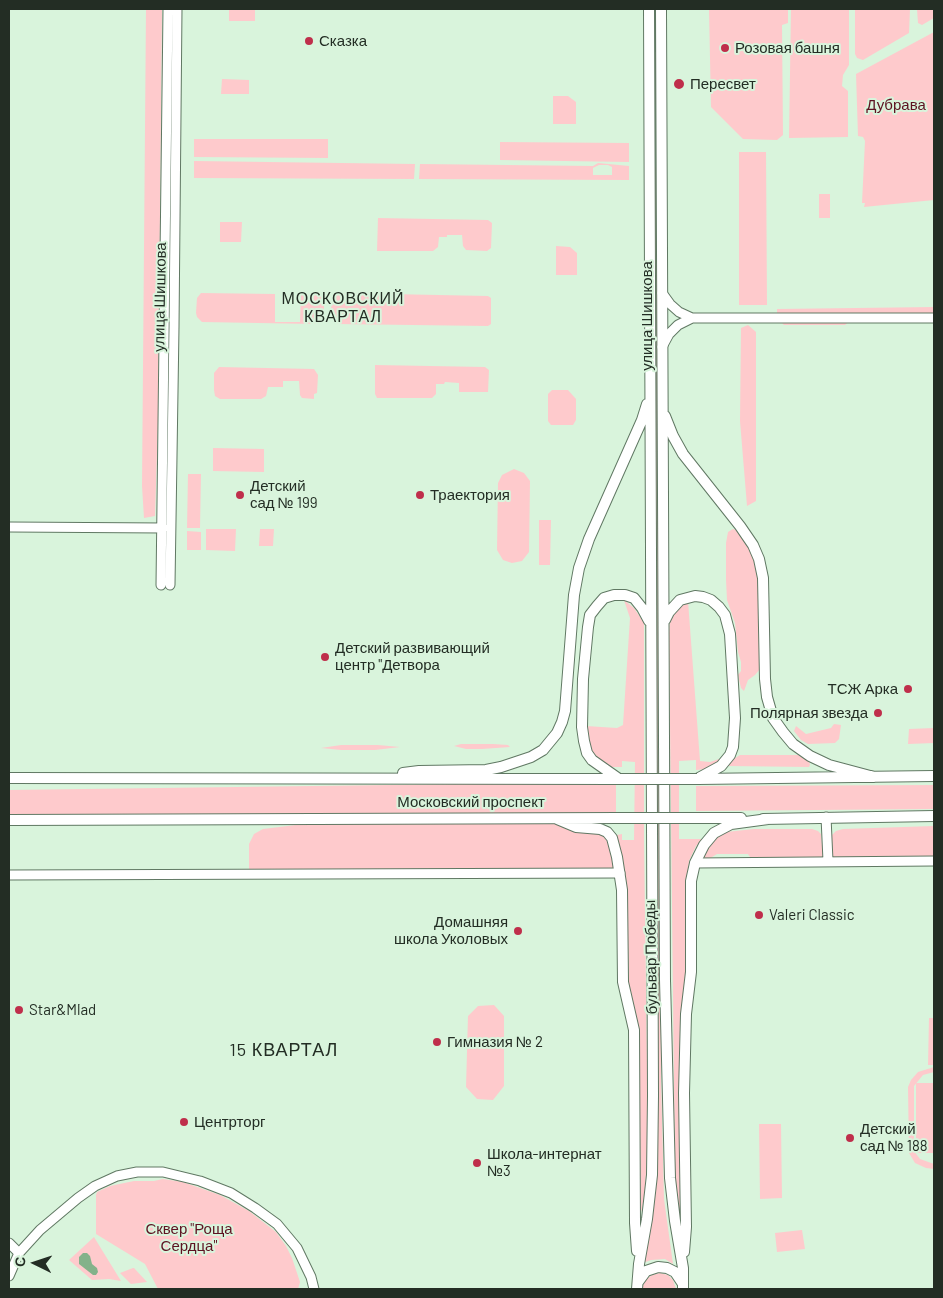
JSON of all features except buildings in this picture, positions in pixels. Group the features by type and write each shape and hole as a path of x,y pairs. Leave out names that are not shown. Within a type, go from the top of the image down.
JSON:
{"main road":[{"name":"улица Шишкова","path":"649,9 650,623"},
{"name":"улица Шишкова","path":"661,9 663,624"},
{"path":"649,109 662,109"},
{"path":"649,163 662,163"},
{"path":"375,778 419,771 486,770 501,767 531,757 543,750 551,742 562,722 565,711 574,595 580,568 589,539 642,420 650,395"},
{"path":"662,410 683,454 740,526 760,559 763,578 765,679 773,718 793,744 810,756 829,765 874,777"},
{"path":"620,779 592,760 584,741 582,727 583,688 590,615 604,598 614,595 626,595 634,598 650,623"},
{"path":"663,624 674,606 686,598 695,596 711,600 719,607 725,615 729,629 735,718 733,747 730,755 721,766 697,779"},
{"name":"бульвар Победы","path":"637,1286 652,1175 650,623"},
{"name":"бульвар Победы","path":"663,624 665,980 670,1178 683,1268 683,1287"},
{"name":"Московский проспект","path":"9,778 697,779 934,776"},
{"name":"Московский проспект","path":"9,820 553,817 768,819 934,816"},
{"path":"553,817 576,827 600,829 607,832 615,845 622,890 623,982 634,1030 635,1224 639,1264"},
{"path":"683,1268 686,1226 684,1052 691,972 691,881 695,863 704,845 714,833 731,824 768,819"},
{"path":"637,1286 646,1271 658,1267 667,1268 675,1272 683,1287"}],"street":[{"name":"улица Шишкова","path":"168,9 163,528 165,585 174,327 177,9"},
{"path":"662,293 679,312 692,318 934,318"},
{"path":"662,347 669,334 678,325 692,318"},
{"path":"9,527 163,528"},
{"path":"826,817 828,861"},
{"path":"695,863 934,861"},
{"path":"9,875 620,873"},
{"path":"9,1276 19,1253 47,1224 95,1186 117,1176 137,1172 163,1172 200,1182 230,1193 277,1224 297,1248 311,1277 314,1289"},
{"path":"9,1243 19,1253"}],"green space":[{"path":"146,9 162,9 158,421 155,516 144,518 142,486"},
{"path":"229,9 255,9 255,21 229,21"},
{"path":"652,9 658,9 658,104 653,104"},
{"path":"709,9 788,9 788,23 782,25 783,135 777,140 743,139 711,107"},
{"path":"791,9 849,9 849,65 843,75 842,86 848,91 848,137 789,138"},
{"path":"855,9 910,9 909,33 863,60 857,58 855,54"},
{"path":"917,9 934,9 934,18 922,25 918,23"},
{"name":"Дубрава","path":"934,32 934,200 864,207 865,203 862,203 865,141 863,137 858,136 856,74"},
{"path":"222,79 249,80 249,94 221,94"},
{"path":"553,96 568,96 576,102 576,124 553,124"},
{"path":"194,139 328,139 328,158 194,157"},
{"path":"500,142 629,143 629,162 500,160"},
{"path":"739,152 766,152 767,305 739,305"},
{"path":"194,161 415,164 414,179 194,178"},
{"path":"598,163 629,166 629,180 419,179 420,164 593,166","holes":["599,165 612,167 612,175 593,175 593,168"]},
{"path":"653,167 658,167 661,1080 664,1199 673,1264 665,1259 651,1260 643,1263 653,1199"},
{"path":"819,194 830,194 830,218 819,218"},
{"path":"378,218 488,220 492,223 491,248 487,251 466,250 463,246 462,235 447,235 447,237 439,237 438,247 433,251 377,251"},
{"path":"220,222 242,222 241,242 220,242"},
{"path":"556,246 570,247 577,253 577,275 556,275"},
{"path":"201,293 275,294 275,322 300,322 301,294 317,294 324,299 324,318 320,323 315,324 202,322 196,313 197,298"},
{"path":"339,293 488,296 491,298 491,324 488,326 337,324 333,320 331,308 333,298"},
{"path":"934,307 934,318 853,318 845,325 784,325 777,318 777,309"},
{"path":"748,325 756,332 756,501 747,506 740,421 741,328"},
{"path":"375,365 485,367 489,370 488,392 459,392 459,383 445,382 444,384 436,384 436,394 432,398 377,398 375,394"},
{"path":"219,367 314,369 318,375 317,393 314,394 314,399 302,398 299,381 283,381 283,387 268,387 266,396 261,399 220,399 215,396 214,390 214,373"},
{"path":"552,390 568,390 576,399 576,420 573,425 551,425 548,421 548,394"},
{"path":"213,448 264,449 264,472 213,471"},
{"path":"514,469 524,473 530,481 529,552 522,561 512,563 503,560 497,550 498,483 502,475"},
{"path":"188,474 201,474 200,528 187,528"},
{"path":"539,520 551,520 550,565 539,565"},
{"path":"206,529 236,529 235,551 206,550"},
{"path":"260,529 274,529 273,546 259,546"},
{"path":"733,529 740,531 758,563 760,669 748,680 744,691 741,688 738,675 741,671 741,662 735,623 727,600 726,543 728,532"},
{"path":"187,531 201,532 201,550 187,550"},
{"path":"624,600 634,608 644,623 644,840 648,1139 645,1189 641,1212 639,1030 629,989 627,891 617,835 622,834 622,840 634,840 635,762 622,761 622,767 606,767 595,757 588,744 586,726 617,728 623,725 630,618"},
{"path":"688,601 700,761 710,762 719,759 721,762 706,769 696,770 696,760 679,761 679,839 703,839 696,846 689,861 687,883 687,966 680,1039 680,1222 675,1178 669,633 670,618 681,603"},
{"path":"834,724 841,725 839,739 835,743 808,744 801,740 794,731 796,726 806,734 831,728"},
{"path":"934,728 934,743 908,744 909,729"},
{"path":"461,744 493,744 508,745 510,747 466,749 454,746"},
{"path":"341,745 400,747 375,750 321,748"},
{"path":"740,755 798,755 809,761 810,765 809,767 728,766 729,762"},
{"path":"616,782 616,814 9,814 9,790"},
{"path":"934,785 934,809 696,811 696,786"},
{"path":"553,817 607,832 620,873 249,873 249,844 254,834 263,829 312,823"},
{"path":"934,826 934,858 831,857 830,840 836,831 843,829"},
{"path":"754,829 812,829 818,831 821,834 823,857 817,859 752,860 748,854 717,854 707,860 702,858 716,837 726,832"},
{"path":"494,1005 504,1016 504,1086 493,1100 477,1099 466,1087 468,1016 478,1006"},
{"path":"929,1018 934,1018 934,1065 928,1065"},
{"path":"934,1067 934,1072 923,1075 914,1086 914,1151 920,1159 934,1164 934,1169 915,1163 909,1153 908,1087 918,1072"},
{"path":"916,1083 934,1083 934,1153 916,1153"},
{"path":"759,1124 781,1124 782,1198 760,1199"},
{"name":"Сквер \"Роща Сердца\"","path":"163,1179 183,1182 220,1195 249,1211 276,1232 292,1258 300,1282 298,1289 158,1289 145,1264 96,1234 96,1195 97,1192 110,1186 134,1181"},
{"path":"802,1230 805,1249 777,1252 775,1233"},
{"path":"94,1237 121,1281 109,1279 92,1280 69,1260"},
{"path":"134,1268 147,1282 131,1284 120,1273"},
{"path":"660,1273 668,1275 673,1280 676,1289 642,1289 645,1280 652,1275"}],"shaded area":[{"path":"83,1253 87,1253 90,1256 92,1264 97,1268 98,1272 96,1275 93,1275 79,1264 79,1257"}],"place":[{"name":"Сказка","path":"309,41"},
{"name":"Розовая башня","path":"725,48"},
{"name":"Пересвет","path":"679,84"},
{"name":"Детский сад № 199","path":"240,495"},
{"name":"Траектория","path":"420,495"},
{"name":"Детский развивающий центр \"Детвора","path":"325,657"},
{"name":"ТСЖ Арка","path":"908,689"},
{"name":"Полярная звезда","path":"878,713"},
{"name":"Valeri Classic","path":"759,915"},
{"name":"Домашняя школа Уколовых","path":"518,931"},
{"name":"Star&Mlad","path":"19,1010"},
{"name":"Гимназия № 2","path":"437,1042"},
{"name":"Центрторг","path":"184,1122"},
{"name":"Детский сад № 188","path":"850,1138"},
{"name":"Школа-интернат №3","path":"477,1163"}],"district":[{"name":"МОСКОВСКИЙ КВАРТАЛ","path":"343,308"},
{"name":"15 КВАРТАЛ","path":"284,1050"}]}
